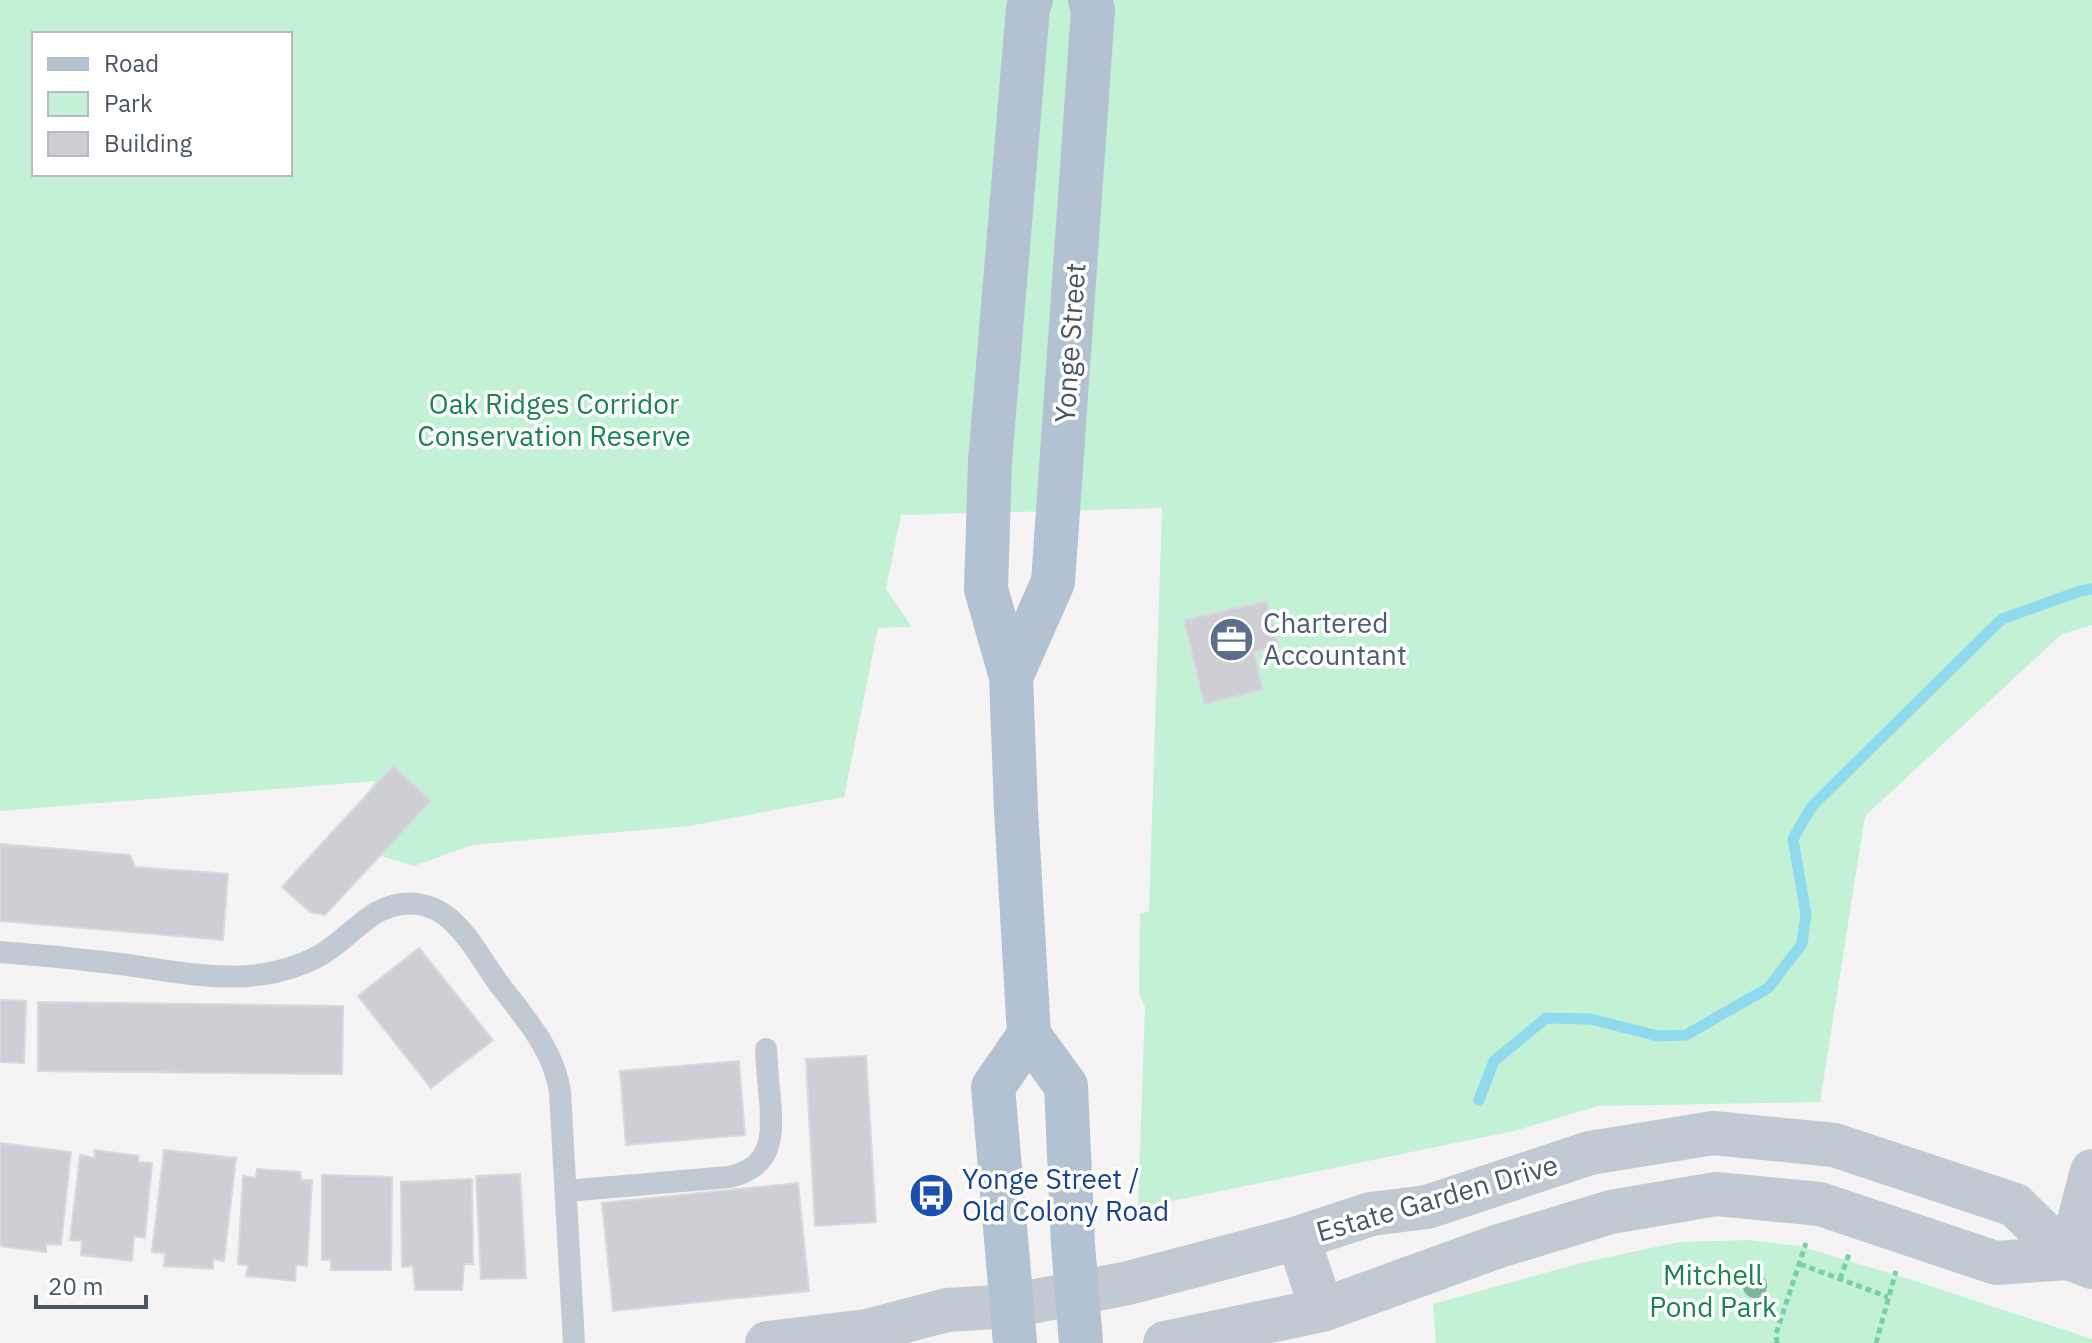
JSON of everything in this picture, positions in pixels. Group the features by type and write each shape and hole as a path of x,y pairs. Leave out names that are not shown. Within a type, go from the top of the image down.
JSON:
{"main road":[{"name":"Yonge Street","path":"1029,1035 1011,677 986,589 990,461 1026,24 1031,0"},
{"name":"Yonge Street","path":"1011,677 1053,582 1093,10 1090,0"},
{"path":"1013,1324 993,1087 1029,1035 1066,1086 1081,1343"}],"street":[{"name":"Estate Garden Drive","path":"767,1343 867,1331 947,1310 1013,1324 1077,1293 1128,1283 1298,1238 1371,1214 1427,1207 1590,1153 1713,1133 1834,1145 2015,1205 2080,1262"},
{"path":"1165,1343 1322,1310 1499,1246 1611,1212 1716,1194 1820,1204 1996,1263 2080,1262 2092,1171"},
{"name":"Estate Garden Drive","path":"1298,1238 1322,1310"}],"lane":[{"path":"0,952 218,976 253,976 287,968 320,955 382,908 402,903 429,906 452,920 552,1060 560,1092 574,1343"},
{"path":"566,1191 729,1177 750,1170 763,1157 771,1136 766,1049"}],"path":[{"path":"1777,1343 1776,1334 1806,1242"},
{"path":"1840,1279 1849,1254"},
{"path":"1800,1264 1888,1297"},
{"path":"1876,1343 1896,1270"}],"green space":[{"name":"Oak Ridges Corridor Conservation Reserve","path":"0,0 2092,0 2092,625 2062,634 1865,816 1820,1102 1598,1106 1514,1131 1138,1208 1145,1007 1139,993 1140,913 1149,912 1162,508 901,515 886,589 912,627 878,628 844,797 689,826 472,845 414,866 372,853 346,832 375,781 0,811"},
{"name":"Mitchell Pond Park","path":"1750,1240 1799,1246 1906,1278 2092,1339 2092,1343 1436,1343 1433,1304 1581,1263 1679,1242"}],"building":[{"path":"1267,601 1278,646 1254,652 1263,690 1204,704 1184,620"},
{"path":"393,766 431,801 325,915 310,912 282,887"},
{"path":"0,844 130,855 135,867 228,874 223,940 0,921"},
{"path":"419,948 493,1040 431,1088 358,996"},
{"path":"0,1000 26,1001 24,1063 0,1062"},
{"path":"38,1002 343,1006 342,1074 38,1071"},
{"path":"866,1056 876,1222 815,1226 806,1059"},
{"path":"739,1061 745,1135 626,1145 620,1071"},
{"path":"0,1143 71,1152 61,1245 46,1244 46,1252 0,1246"},
{"path":"94,1150 138,1156 139,1162 152,1163 145,1238 134,1236 132,1261 81,1255 82,1241 70,1240 80,1155 95,1158"},
{"path":"164,1150 236,1158 224,1261 213,1259 213,1269 164,1266 165,1253 152,1252"},
{"path":"257,1169 300,1172 301,1180 312,1180 307,1266 296,1265 295,1281 246,1276 248,1266 238,1264 243,1176 256,1178"},
{"path":"520,1174 526,1278 481,1279 476,1176"},
{"path":"322,1175 392,1177 391,1270 331,1270 331,1260 322,1260"},
{"path":"472,1179 473,1264 464,1264 462,1290 415,1290 413,1266 402,1267 401,1182"},
{"path":"798,1183 809,1291 613,1311 602,1203"}],"waterway":[{"path":"1479,1100 1494,1061 1546,1018 1590,1019 1658,1036 1686,1035 1768,988 1802,944 1806,914 1793,839 1812,806 2002,619 2092,589"}],"place":[{"name":"Chartered Accountant","path":"1232,639"},
{"name":"Yonge Street / Old Colony Road","path":"931,1195"}]}
